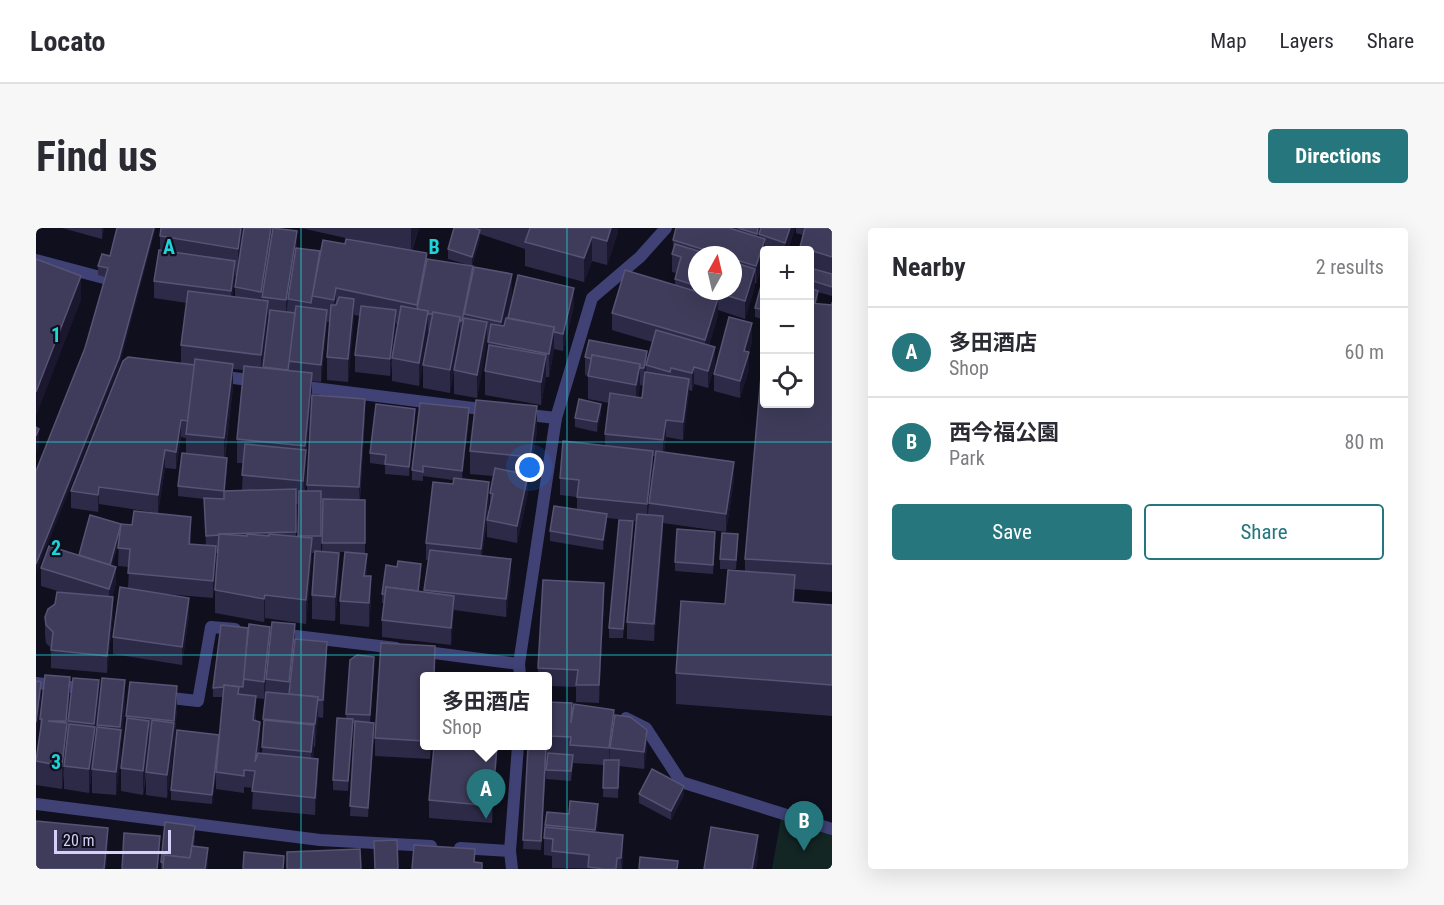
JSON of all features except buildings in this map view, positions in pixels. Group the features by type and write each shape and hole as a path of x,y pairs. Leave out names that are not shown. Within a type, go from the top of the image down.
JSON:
{"street":[{"path":"520,672 519,663 556,418 592,298 640,257 666,228"},
{"path":"36,260 120,283"},
{"path":"202,374 556,418"},
{"path":"152,696 198,701 211,627 246,631"},
{"path":"269,633 519,663"},
{"path":"36,683 105,691"},
{"path":"614,716 625,717 646,728 681,782 832,829"},
{"path":"512,869 510,851 518,750"},
{"path":"36,804 320,840 510,851"}],"green space":[{"path":"781,818 832,833 832,869 772,869"}],"place":[{"name":"多田酒店","path":"486,819"},
{"name":"西今福公園","path":"804,851"}]}
